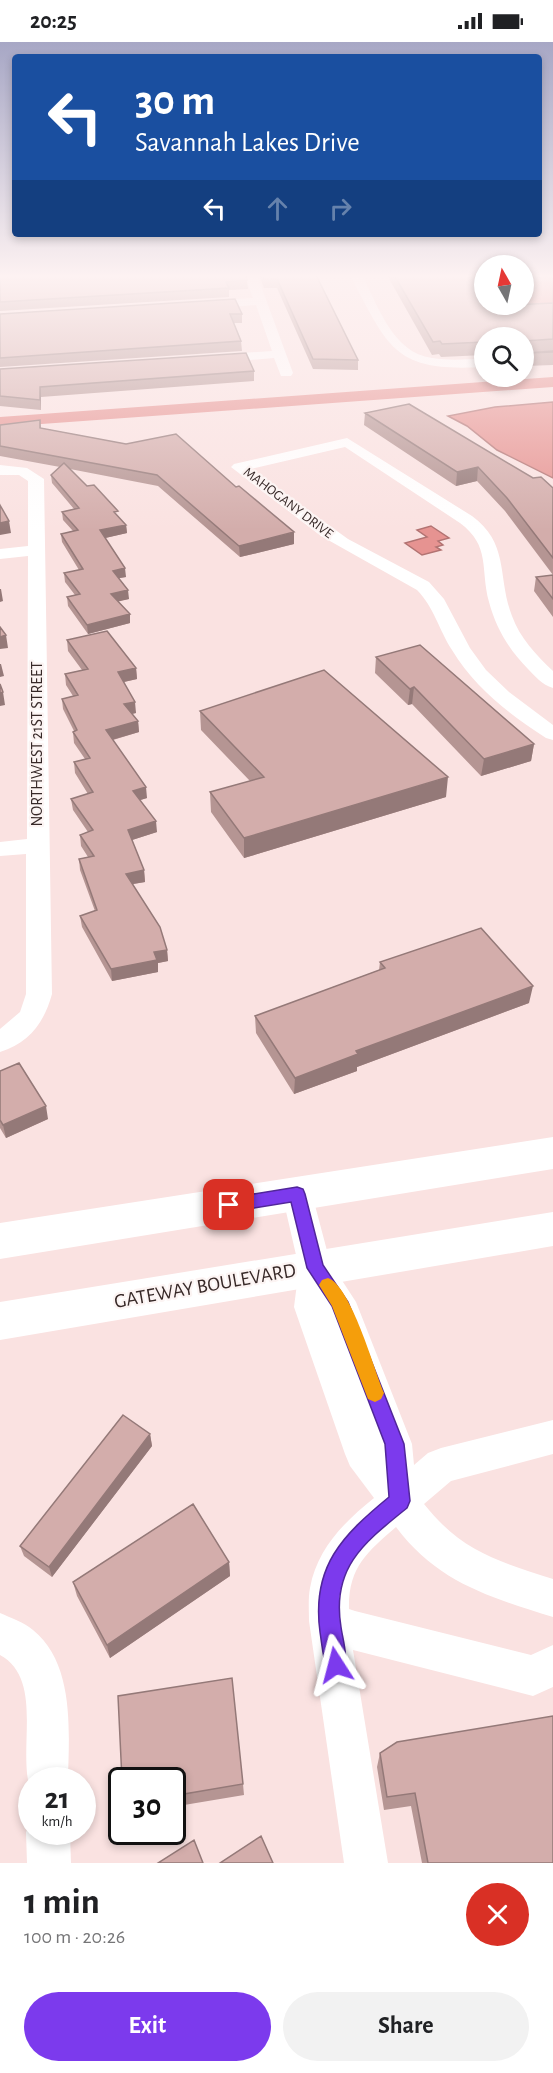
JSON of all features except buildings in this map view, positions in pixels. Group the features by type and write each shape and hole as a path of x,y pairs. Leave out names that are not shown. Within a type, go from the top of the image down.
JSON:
{"main road":[{"path":"0,1241 553,1154"},
{"name":"GATEWAY BOULEVARD","path":"0,1321 553,1229"}],"street":[{"path":"281,360 286,373"},
{"path":"419,360 426,363 474,363"},
{"name":"MAHOGANY DRIVE","path":"553,682 512,640 498,606 493,576 494,562 490,548 474,525 347,442 239,467 324,531 363,555 423,585 438,603 459,648 473,667 506,700 553,734"},
{"name":"NORTHWEST 21ST STREET","path":"5,470 30,475 36,479 37,550 39,994 34,1014 10,1037"},
{"path":"0,554 37,550"},
{"path":"0,849 37,845"},
{"path":"297,1194 315,1268 309,1307 363,1454 418,1526 454,1559 499,1582 553,1598"},
{"path":"366,1863 329,1621 330,1588 341,1557 359,1534 441,1466 553,1437"},
{"path":"329,1621 355,1631 533,1677 553,1665"},
{"path":"5,1635 32,1659 46,1689 47,1767"},
{"path":"48,1845 48,1863"}],"shaded area":[{"path":"553,402 553,478 497,450 467,426 448,416 495,407"},
{"path":"431,526 449,538 438,541 443,545 436,547 441,550 422,555 405,543 427,537 417,530"}],"waterway":[{"path":"0,422 553,382"}],"slow traffic":[{"path":"328,1285 340,1302 375,1393"}],"route":[{"path":"229,1205 297,1194 315,1268 340,1302 394,1444 400,1501 359,1534 341,1557 330,1588 329,1621 336,1665"}]}
